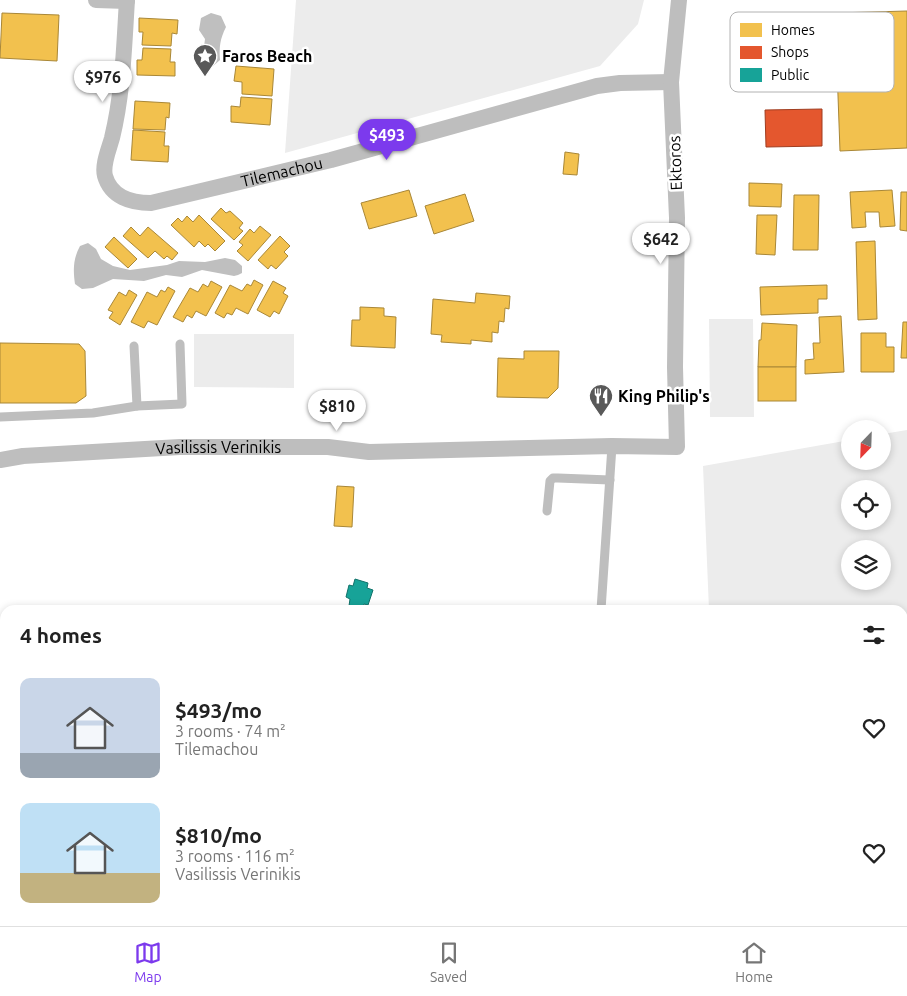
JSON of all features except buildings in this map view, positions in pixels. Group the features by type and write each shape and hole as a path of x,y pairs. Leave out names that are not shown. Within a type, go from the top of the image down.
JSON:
{"street":[{"path":"96,0 127,1"},
{"name":"Ektoros","path":"677,447 675,367 677,218 671,82 679,0"},
{"name":"Tilemachou","path":"127,1 124,62 119,100 104,167 104,175 114,192 120,197 138,203 151,203 331,160 597,86 620,83 671,82"},
{"name":"Vasilissis Verinikis","path":"0,460 23,456 180,447 328,447 369,452 612,446 677,447"}],"lane":[{"path":"0,417 93,413 137,406 182,404 180,344"},
{"path":"134,346 137,406"},
{"path":"601,605 612,446"},
{"path":"547,511 550,481 553,478 610,480"}],"shaded area":[{"path":"296,0 644,0 638,24 600,66 285,153"},
{"path":"211,13 221,16 226,27 220,43 220,60 212,67 202,62 205,39 199,30 201,18"},
{"path":"88,243 96,249 101,259 113,266 130,270 167,265 179,261 205,262 225,258 235,260 242,266 242,273 234,276 202,270 182,277 166,275 144,281 113,279 93,288 82,289 75,284 74,265 80,246"},
{"path":"709,319 753,319 754,417 710,417"},
{"path":"194,334 294,334 294,388 194,387"},
{"path":"907,430 907,605 709,605 703,466 841,442 841,470 891,470 891,433"}],"place":[{"name":"Faros Beach","path":"205,77"},
{"name":"King Philip's","path":"601,417"}]}
